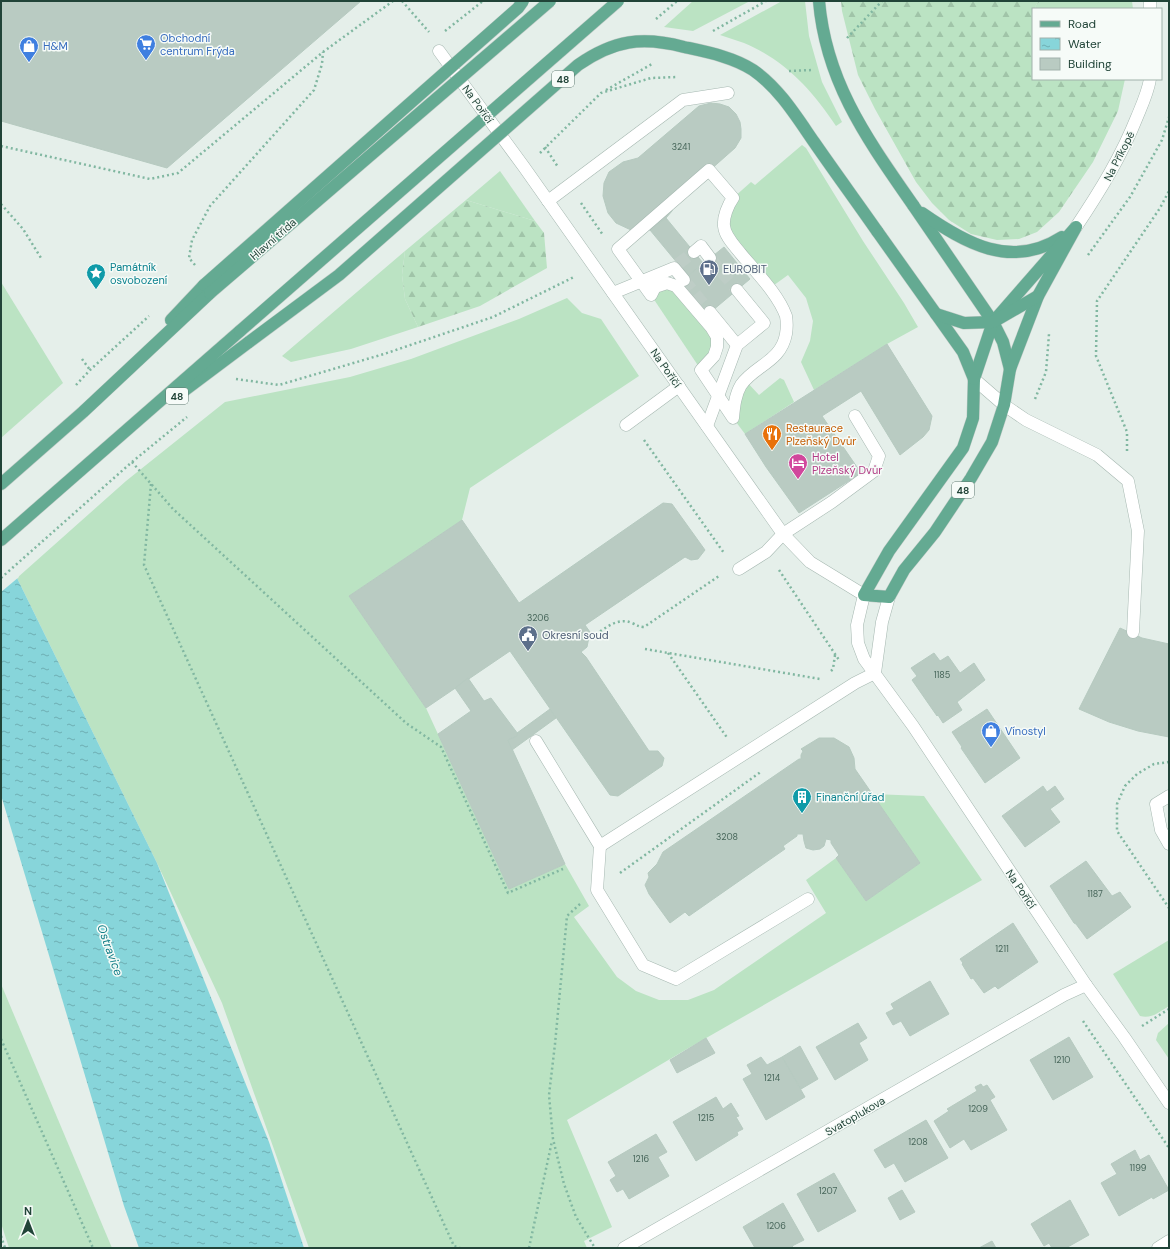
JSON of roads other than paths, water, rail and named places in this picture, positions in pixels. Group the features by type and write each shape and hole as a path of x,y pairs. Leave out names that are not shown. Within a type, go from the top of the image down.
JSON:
{"main road":[{"path":"1,484 83,412 207,289 518,8 523,1"},
{"name":"Hlavní třída","path":"207,289 550,1"},
{"name":"48","path":"1,540 618,1"},
{"name":"48","path":"819,1 820,17 834,71 851,109 870,143 993,322 1003,342 1010,369"},
{"name":"48","path":"104,450 339,275 578,65 598,52 611,47 630,42 659,42 709,52 752,69 764,78 786,103 963,352 974,379 973,418 963,448 889,551 864,595"},
{"name":"48","path":"914,207 940,226 965,241 1002,252 1023,252 1044,247 1076,227"},
{"path":"974,379 993,322 1076,227"},
{"name":"48","path":"889,597 904,570 935,532 975,472 992,442 1004,405 1010,369 1038,296 1076,227"},
{"path":"936,314 964,323 993,322 1038,296"},
{"path":"864,595 889,597"}],"street":[{"name":"Na Poříčí","path":"439,51 613,292 783,534 810,562 864,595 857,625 858,643 864,659 913,726 1086,985 1169,1103"},
{"name":"Na Příkopě","path":"1076,227 1118,160 1143,104 1150,80"},
{"path":"548,201 683,100 728,93"},
{"path":"709,170 734,198 730,202 725,214 724,226 729,239 774,295 786,316 787,328 785,341 779,352 745,380 740,386 735,399 733,418 702,370 714,356 717,347 717,337 711,327 676,286 667,284 661,285 655,288 651,295 641,282 618,249 709,170"},
{"path":"694,252 700,246 710,258"},
{"path":"613,292 641,282 676,266 684,280"},
{"path":"707,426 737,345 764,323 737,290"},
{"path":"710,312 737,345"},
{"path":"974,379 1004,405 1026,420 1097,455 1128,481 1138,531 1133,632"},
{"path":"628,423 679,386"},
{"path":"739,569 766,552 783,534 832,502 874,471 879,456 855,416"},
{"path":"600,846 855,683 875,673 882,622 889,597"},
{"path":"536,741 600,846 596,890 643,965 676,979 808,900"},
{"path":"1169,796 1156,804 1161,830 1169,844"},
{"name":"Svatoplukova","path":"624,1248 1058,999 1086,985"},
{"path":"1158,1248 1169,1241"}],"water":[{"name":"Ostravice","path":"1,549 17,578 157,863 269,1142 304,1248 139,1248 124,1206 1,795"}],"tunnel":[{"path":"678,264 694,252"},
{"path":"710,258 737,290"},
{"path":"684,280 710,312"}],"place":[{"name":"Obchodní centrum Frýda","path":"146,61"},
{"name":"H&M","path":"29,63"},
{"name":"EUROBIT","path":"709,286"},
{"name":"Památník osvobození","path":"96,290"},
{"name":"Restaurace Plzeňský Dvůr","path":"772,451"},
{"name":"Hotel Plzeňský Dvůr","path":"798,480"},
{"name":"Okresní soud","path":"528,652"},
{"name":"Vínostyl","path":"991,748"},
{"name":"Finanční úřad","path":"802,814"}]}
